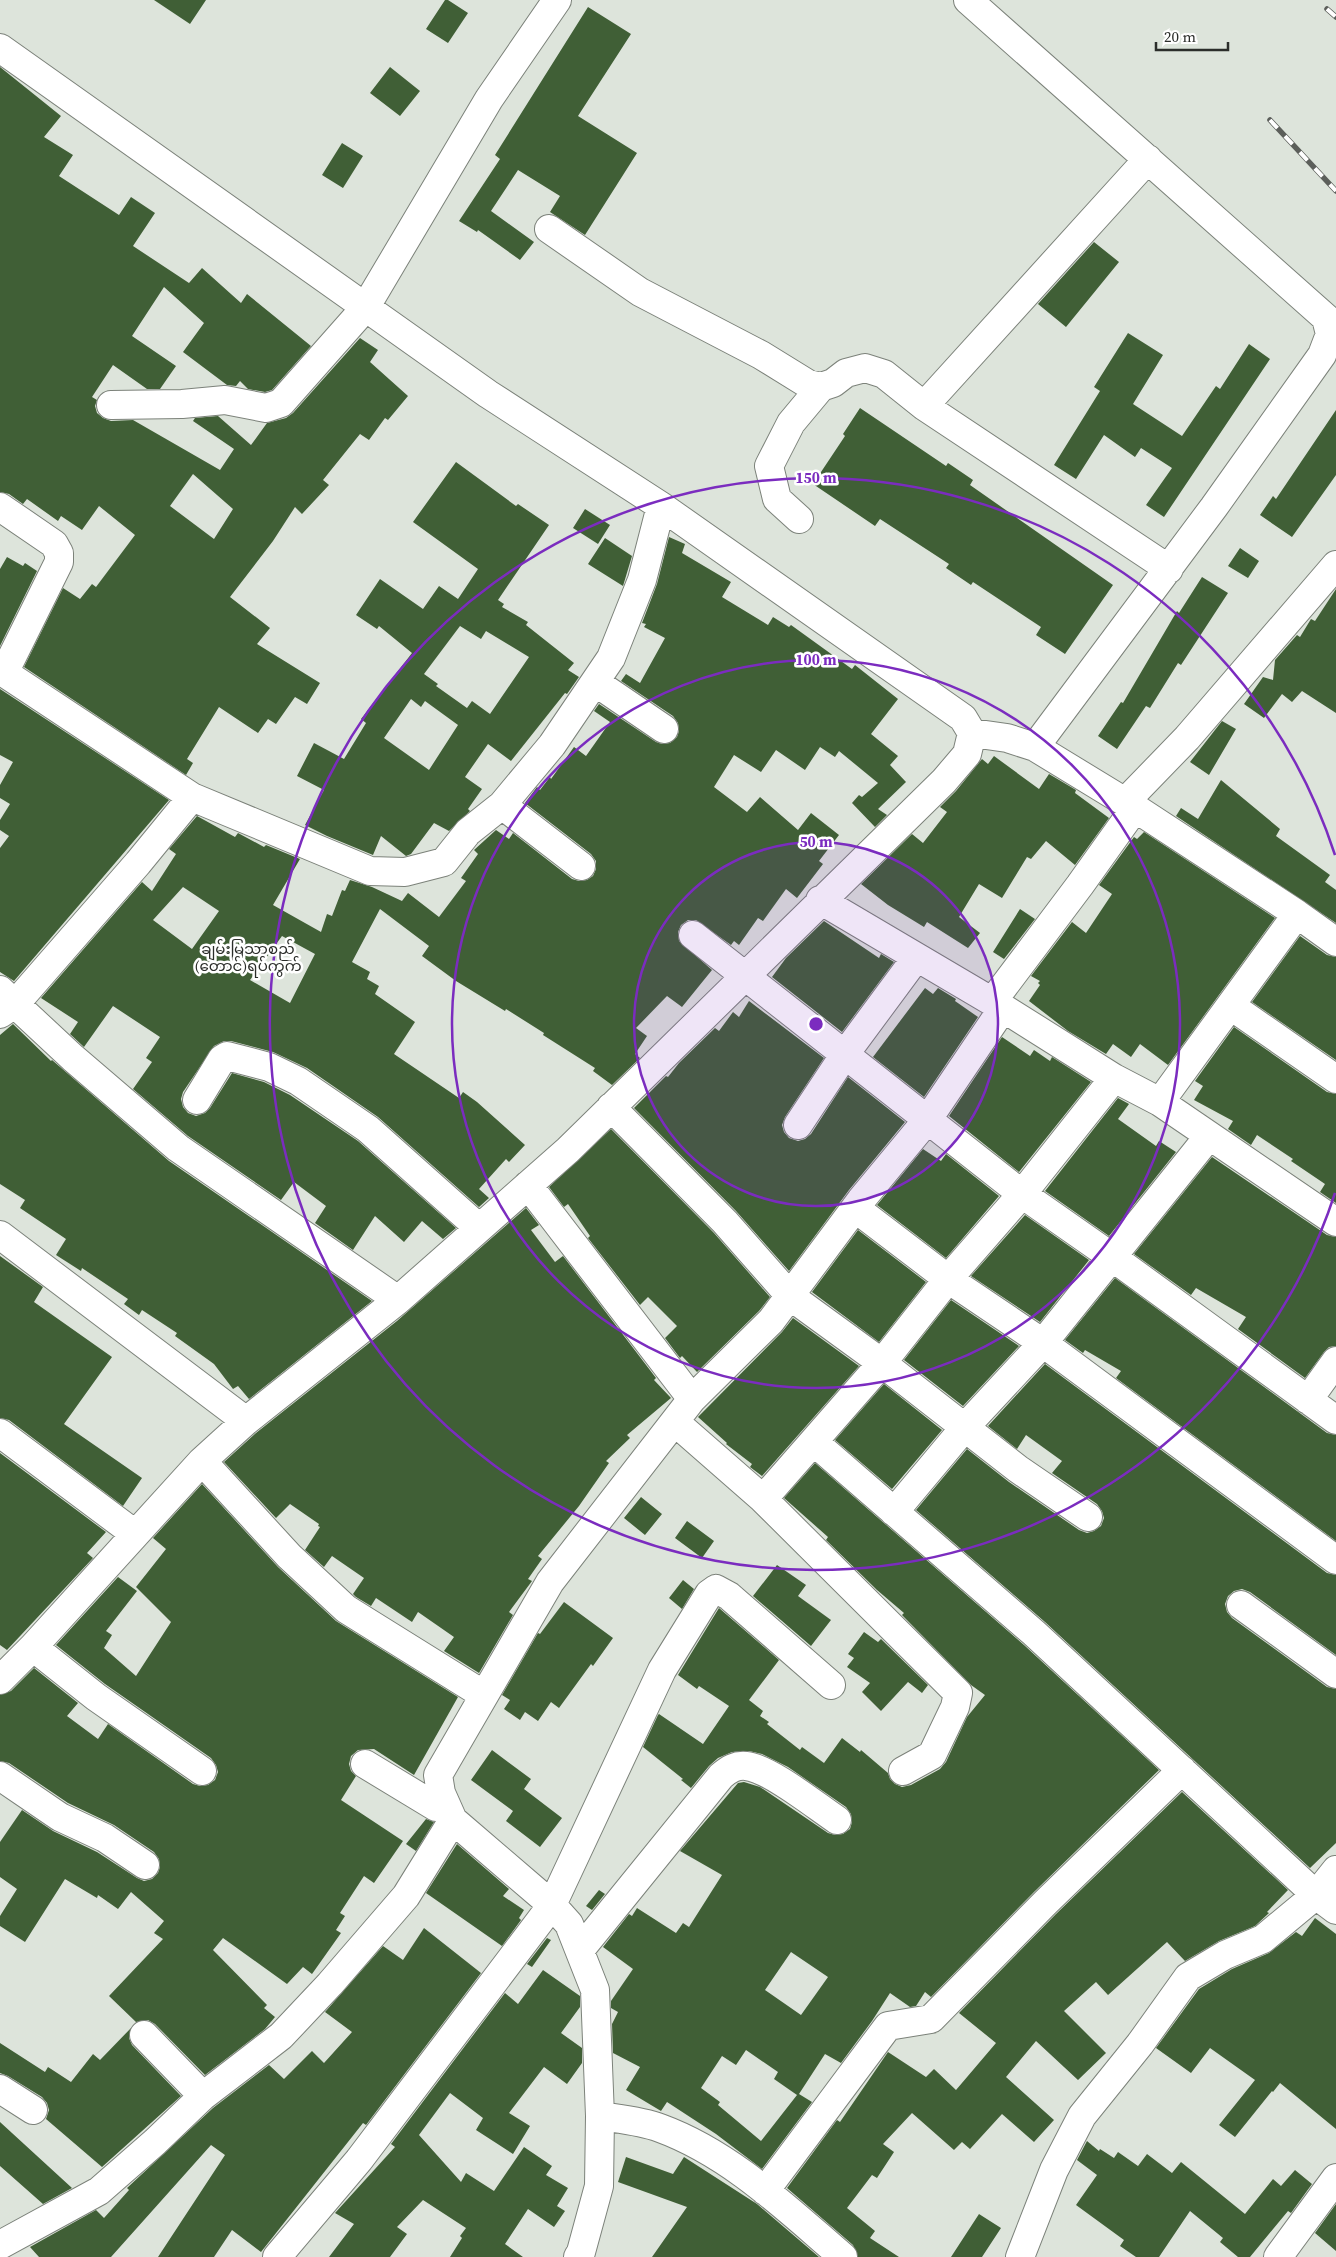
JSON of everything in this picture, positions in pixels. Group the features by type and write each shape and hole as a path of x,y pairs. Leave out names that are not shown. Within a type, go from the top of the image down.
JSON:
{"street":[{"path":"111,405 182,404 225,400 266,408 281,403 365,308 488,98 557,0"},
{"path":"968,0 1326,318 1330,334 1322,355 1169,569 1035,747"},
{"path":"0,48 488,394 662,506 963,718 972,733 967,754 944,781 820,900 568,1150 398,1300 246,1421 202,1461 33,1647 0,1680"},
{"path":"924,406 1148,159"},
{"path":"550,229 640,292 761,355 808,384 821,387"},
{"path":"799,519 777,499 769,466 791,423 821,387 833,382 846,373 865,368 884,374 924,406 1169,569"},
{"path":"0,507 54,544 59,553 59,562 2,672 192,796 370,871 405,872 444,862 468,832 502,805 552,745 611,658 642,580 662,506"},
{"path":"578,2257 582,2252 599,2186 600,2116 595,1990 569,1924 552,1905 450,1812 441,1793 438,1775 550,1582 692,1398 771,1321 855,1208 928,1119 998,1005 1080,885 1130,805 1336,565"},
{"path":"596,682 664,729"},
{"path":"972,733 1007,738 1035,747 1130,805 1297,914 1336,942"},
{"path":"192,796 138,863 5,1002 178,1148 398,1300"},
{"path":"502,805 581,866"},
{"path":"820,900 998,1005 1114,1078 1160,1102 1336,1222"},
{"path":"1160,1102 1297,914"},
{"path":"693,935 1022,1194 1336,1420"},
{"path":"798,1125 845,1054 916,958"},
{"path":"1231,1006 1336,1079"},
{"path":"197,1100 222,1059 227,1056 269,1067 298,1081 368,1129 479,1228"},
{"path":"763,1499 882,1362 948,1279 1022,1194 1114,1078"},
{"path":"611,1107 725,1222 790,1296 882,1362 1018,1469 1088,1517"},
{"path":"894,1512 965,1427 1043,1344 1209,1136"},
{"path":"528,1186 692,1398"},
{"path":"855,1208 948,1279 1043,1344 1336,1560"},
{"path":"0,1235 246,1421"},
{"path":"1308,1400 1336,1361"},
{"path":"675,1422 763,1499 958,1693 955,1707 932,1755 903,1771"},
{"path":"0,1433 135,1534"},
{"path":"814,1442 1034,1633 1326,1902"},
{"path":"202,1461 289,1556 346,1609 484,1695"},
{"path":"277,2257 359,2160 552,1905 662,1670 709,1594 716,1589 728,1596 831,1685"},
{"path":"1241,1605 1336,1674"},
{"path":"33,1647 96,1697 202,1771"},
{"path":"365,1764 436,1807 450,1812"},
{"path":"580,1950 721,1776 731,1768 744,1766 754,1768 774,1778 838,1820"},
{"path":"765,2191 888,2026 931,2019 1182,1770"},
{"path":"0,1776 60,1817 105,1838 145,1865"},
{"path":"0,2245 99,2191 155,2142 203,2096 281,2036 330,1984 406,1896 450,1812"},
{"path":"1020,2257 1054,2170 1082,2116 1140,2044 1188,1977 1225,1956 1263,1939 1326,1902 1336,1870"},
{"path":"144,2035 203,2096"},
{"path":"0,2089 33,2110"},
{"path":"600,2116 659,2127 706,2150 746,2176 843,2257"},
{"path":"1278,2257 1336,2178"}],"building":[{"path":"154,0 206,0 190,24"},
{"path":"445,0 468,13 448,43 426,29"},
{"path":"588,7 631,34 578,116 637,153 585,235 550,212 560,196 518,170 491,211 534,242 520,260 478,230 477,232 459,221 500,159 495,155"},
{"path":"0,67 61,116 44,137 73,155 59,176 119,215 131,197 155,213 133,246 189,283 202,268 241,303 247,294 311,346 272,390 265,392 248,389 240,381 236,386 227,385 183,352 204,323 164,287 132,336 176,366 160,389 147,389 113,365 92,397 97,400 95,406 97,413 103,418 111,421 133,420 220,470 234,449 193,421 195,418 218,416 251,445 267,423 286,418 293,413 360,338 378,350 370,362 408,396 388,420 385,418 369,440 360,434 323,480 329,485 302,514 295,507 273,541 230,597 270,628 257,644 320,683 307,704 295,697 276,724 268,719 258,733 219,707 187,759 193,763 186,775 24,667 63,588 80,599 92,584 96,587 135,535 99,506 82,530 61,516 58,521 27,499 23,504 9,494 0,492","holes":["193,474 233,509 214,539 170,506"]},
{"path":"390,67 420,91 400,116 370,93"},
{"path":"342,143 363,156 343,188 322,175"},
{"path":"1094,242 1119,262 1066,327 1038,304"},
{"path":"1128,333 1163,355 1133,404 1182,436 1216,386 1220,389 1249,344 1270,359 1164,517 1146,505 1172,468 1141,448 1135,457 1104,435 1076,479 1054,465 1100,391 1094,387"},
{"path":"860,408 946,466 948,463 973,480 970,485 1113,585 1065,654 1036,635 1041,627 973,582 971,585 946,568 949,564 880,519 875,526 813,484 845,436 843,434"},
{"path":"1336,410 1336,475 1292,537 1260,515 1273,496 1276,499"},
{"path":"456,462 516,506 518,504 549,525 498,600 504,604 502,607 528,622 526,625 574,663 568,670 579,677 511,761 488,744 465,777 482,789 468,809 470,811 449,831 434,823 411,854 406,856 381,836 373,855 305,825 324,790 297,776 314,743 344,759 366,723 361,719 412,653 379,626 377,629 356,615 380,579 423,609 439,586 458,599 478,569 413,522","holes":["460,626 481,639 486,631 529,657 490,714 472,701 467,708 436,686 438,684 424,674","411,699 421,707 425,701 458,725 429,770 384,738"]},
{"path":"585,509 610,525 598,544 573,528"},
{"path":"669,537 685,544 682,553 731,582 722,597 768,625 773,617 789,627 791,625 852,669 855,665 898,699 871,734 898,756 890,765 906,782 878,809 887,815 875,827 852,803 859,795 862,797 878,783 839,751 835,757 820,747 805,770 776,750 761,772 734,755 714,787 747,812 760,797 798,830 811,813 839,835 819,861 823,864 797,898 786,889 763,921 758,918 739,945 734,941 731,945 696,920 688,920 681,925 678,932 679,941 712,970 682,1007 667,996 636,1028 647,1036 635,1054 640,1058 612,1085 593,1071 595,1068 543,1035 544,1033 456,981 422,956 429,946 380,909 352,962 370,972 367,979 379,986 375,994 415,1022 394,1054 459,1098 463,1092 525,1145 509,1162 506,1159 479,1189 489,1198 479,1207 378,1117 307,1068 273,1052 231,1041 224,1041 214,1046 183,1092 181,1099 183,1107 188,1113 196,1116 205,1113 232,1073 264,1082 290,1095 358,1141 456,1228 443,1239 422,1221 404,1242 375,1216 353,1250 315,1223 326,1206 294,1182 281,1200 188,1136 133,1089 152,1062 146,1058 160,1037 113,1006 84,1047 70,1034 78,1022 41,998 142,882 152,891 176,854 169,849 197,816 235,837 238,833 264,847 266,845 300,859 273,905 321,932 327,914 332,916 342,890 345,891 350,880 372,887 402,901 408,893 439,917 466,881 461,878 478,854 474,850 496,830 509,839 513,833 572,879 579,881 587,880 593,876 596,869 596,861 591,854 525,803 537,787 540,790 550,777 551,779 574,747 586,756 610,722 594,711 599,704 656,742 662,744 670,743 677,737 679,731 678,723 673,716 621,681 626,674 640,683 665,638 644,627 646,624 642,623 657,584","holes":["183,887 219,911 192,949 153,920","282,936 315,954 290,1003 250,980"]},
{"path":"605,538 632,556 623,586 588,564"},
{"path":"1240,548 1259,561 1248,578 1228,566"},
{"path":"7,557 23,566 25,563 37,571 0,646 0,569"},
{"path":"1202,577 1228,593 1181,665 1178,663 1150,708 1146,706 1117,749 1098,736 1121,702 1123,703 1177,611 1179,613"},
{"path":"1336,589 1336,713 1302,691 1292,702 1282,694 1264,718 1244,704 1263,677 1273,680 1275,660 1297,635 1300,637 1311,619 1315,621"},
{"path":"0,689 169,800 14,981 0,972 0,848 9,836 0,830 0,820 10,804 0,798 0,785 13,762 0,755"},
{"path":"1222,721 1236,729 1209,775 1190,762"},
{"path":"994,756 1039,789 1049,774 1076,790 1075,793 1109,818 1075,865 1046,841 1031,859 1027,857 1002,898 979,884 959,917 980,933 968,948 927,922 924,927 888,905 861,884 912,834 923,843 947,812 940,807 956,791 982,759 988,764"},
{"path":"1221,780 1280,829 1276,836 1330,875 1325,882 1336,890 1336,923 1176,816 1181,808 1198,819"},
{"path":"1144,832 1275,918 1168,1065 1140,1044 1131,1057 1113,1044 1106,1054 1068,1031 1029,1001 1040,985 1038,983 1040,981 1031,976 1072,922 1086,933 1112,894 1099,885 1134,837 1137,839"},
{"path":"1020,909 1035,919 1004,959 993,952"},
{"path":"824,921 879,958 881,954 894,962 842,1032 772,977 786,958"},
{"path":"1300,936 1327,955 1336,957 1336,1060 1252,1002"},
{"path":"925,988 933,994 938,988 956,999 955,1001 978,1017 924,1097 873,1057"},
{"path":"749,1001 824,1058 785,1117 782,1125 784,1132 789,1138 798,1141 805,1139 811,1134 848,1077 905,1122 849,1190 789,1271 736,1211 634,1108 666,1076 668,1077 679,1063 715,1028 719,1031 733,1012 739,1017"},
{"path":"13,1024 51,1061 169,1161 372,1301 249,1399 238,1386 233,1389 214,1364 175,1336 177,1333 142,1310 139,1315 124,1304 128,1299 82,1268 81,1271 56,1255 66,1239 20,1208 25,1200 0,1184 0,1035"},
{"path":"1234,1027 1327,1092 1336,1094 1336,1203 1320,1192 1325,1184 1291,1161 1293,1159 1257,1135 1251,1145 1228,1129 1233,1121 1194,1100 1203,1086 1195,1081"},
{"path":"1002,1037 1030,1056 1034,1050 1050,1061 1052,1057 1091,1082 1019,1172 949,1116"},
{"path":"1118,1098 1129,1104 1118,1119 1156,1146 1159,1141 1176,1152 1109,1236 1045,1191"},
{"path":"611,1129 714,1233 770,1297 759,1311 697,1372 682,1356 680,1358 665,1338 677,1326 648,1297 640,1305 588,1238 590,1236 568,1204 564,1207 549,1187"},
{"path":"923,1149 941,1161 946,1154 999,1196 946,1258 877,1205"},
{"path":"1212,1157 1327,1235 1336,1237 1336,1346 1329,1347 1324,1352 1305,1378 1238,1329 1246,1317 1196,1288 1191,1295 1134,1254"},
{"path":"526,1208 539,1225 531,1230 555,1262 563,1256 656,1378 654,1380 671,1398 627,1435 630,1438 606,1461 609,1463 579,1506 538,1556 542,1559 528,1579 532,1581 509,1612 513,1615 479,1673 444,1651 454,1637 418,1612 412,1622 376,1598 371,1606 356,1597 353,1594 364,1578 332,1556 324,1567 305,1550 320,1527 318,1526 319,1524 290,1504 276,1518 224,1462 256,1433 397,1321"},
{"path":"1025,1215 1089,1260 1040,1322 971,1276"},
{"path":"858,1230 926,1282 879,1342 812,1292"},
{"path":"0,1256 43,1287 34,1302 112,1357 64,1424 142,1478 123,1506 9,1420 0,1418"},
{"path":"1115,1278 1327,1433 1336,1435 1336,1541 1116,1378 1121,1371 1085,1350 1083,1353 1065,1340"},
{"path":"951,1300 1019,1346 963,1406 904,1360"},
{"path":"793,1318 859,1366 762,1476 750,1467 752,1464 726,1444 698,1417 782,1332"},
{"path":"1045,1364 1327,1573 1336,1575 1336,1655 1250,1592 1242,1589 1234,1591 1228,1596 1225,1604 1227,1612 1232,1618 1327,1687 1336,1689 1336,1843 1310,1868 1045,1622 916,1510 967,1449 1009,1482 1079,1530 1087,1533 1101,1526 1104,1518 1097,1504 1052,1473 1062,1461 1026,1435 1017,1449 988,1426"},
{"path":"884,1384 942,1430 892,1489 835,1440"},
{"path":"0,1453 106,1532 87,1553 93,1558 7,1650 0,1645"},
{"path":"815,1463 1024,1645 1159,1770 1034,1892 931,1997 925,1992 916,2006 910,2007 890,1993 841,2063 825,2054 799,2094 812,2102 762,2169 716,2134 667,2102 661,2111 626,2090 640,2067 613,2053 612,2024 618,2012 611,2008 611,2001 633,1969 603,1947 629,1914 632,1916 637,1908 676,1933 683,1923 689,1927 722,1875 680,1851 738,1783 744,1782 760,1787 828,1833 835,1835 843,1834 850,1829 852,1822 851,1814 846,1807 788,1767 762,1754 749,1751 732,1752 718,1758 691,1788 681,1780 683,1779 643,1747 658,1715 703,1744 729,1706 699,1686 697,1689 678,1675 719,1608 779,1660 749,1700 763,1711 760,1716 769,1722 767,1724 800,1750 802,1747 824,1763 842,1738 860,1752 861,1750 888,1773 890,1779 895,1784 902,1787 911,1785 940,1769 946,1762 967,1717 985,1695 971,1685 902,1615 904,1613 877,1590 826,1540 828,1537 784,1498","holes":["791,1952 828,1977 801,2015 765,1990","746,2050 778,2072 774,2079 797,2095 761,2141 718,2105 720,2102 701,2088 722,2056 736,2065"]},
{"path":"202,1484 278,1567 336,1621 458,1697 414,1775 374,1749 358,1750 351,1756 349,1764 351,1771 356,1776 341,1800 403,1841 374,1883 364,1876 340,1913 345,1916 336,1930 341,1933 312,1974 303,1967 287,1984 223,1938 213,1950 267,2005 264,2008 275,2017 265,2029 205,2075 155,2024 148,2020 136,2022 109,1996 163,1939 154,1933 164,1921 131,1892 118,1909 98,1895 97,1898 65,1879 25,1942 0,1926 0,1916 17,1889 0,1877 0,1842 22,1810 53,1831 97,1852 144,1881 152,1879 158,1873 160,1867 159,1859 154,1852 114,1825 68,1803 9,1763 0,1761 0,1695 11,1691 34,1668 78,1703 67,1716 98,1739 108,1724 193,1784 200,1786 208,1785 215,1780 218,1772 211,1758 105,1684 56,1645 118,1577 137,1591 106,1631 112,1635 104,1648 136,1676 171,1622 136,1587 166,1549 153,1538"},
{"path":"641,1497 662,1514 645,1535 624,1518"},
{"path":"687,1521 714,1541 702,1558 675,1538"},
{"path":"777,1565 806,1585 798,1596 831,1620 811,1646 753,1596"},
{"path":"683,1580 694,1589 682,1609 669,1598"},
{"path":"564,1602 613,1638 593,1666 591,1664 559,1708 551,1702 538,1721 525,1712 520,1720 504,1709 510,1700 502,1695 538,1633 540,1634"},
{"path":"864,1632 878,1642 881,1639 928,1685 922,1693 908,1682 881,1711 862,1692 870,1683 847,1667 854,1658 848,1654"},
{"path":"492,1750 531,1779 524,1789 562,1818 540,1847 506,1821 513,1811 471,1780"},
{"path":"1182,1792 1288,1890 1267,1912 1269,1913 1255,1926 1219,1941 1185,1961 1167,1942 1108,1995 1096,1982 1064,2011 1106,2053 1078,2080 1036,2041 1006,2077 1054,2120 1034,2142 1002,2114 970,2149 962,2142 954,2150 912,2113 883,2144 894,2152 877,2178 872,2175 847,2208 875,2231 870,2238 899,2257 858,2257 853,2245 787,2188 837,2120 840,2122 888,2052 926,2077 934,2069 956,2090 996,2043 959,2013 1056,1914"},
{"path":"426,1819 434,1822 416,1851 406,1844"},
{"path":"457,1844 509,1889 503,1896 524,1910 519,1918 521,1920 502,1946 426,1893"},
{"path":"599,1890 605,1894 592,1910 586,1906"},
{"path":"1315,1918 1336,1934 1336,2129 1280,2083 1235,2137 1219,2125 1255,2080 1210,2048 1191,2073 1156,2048 1199,1989 1232,1969 1269,1953 1296,1932 1302,1936"},
{"path":"424,1928 481,1973 366,2125 363,2123 261,2252 232,2230 214,2257 158,2257 225,2155 211,2145 111,2257 39,2257 30,2247 96,2210 104,2218 129,2190 127,2188 213,2108 269,2065 284,2079 312,2051 324,2063 352,2032 325,2012 383,1946 403,1960"},
{"path":"547,1938 551,1940 532,1967 527,1964"},
{"path":"543,1970 580,1996 580,2007 561,2033 582,2048 582,2063 567,2084 544,2067 509,2113 530,2126 513,2154 476,2130 483,2118 450,2093 419,2135 461,2182 466,2173 494,2191 524,2147 552,2166 546,2175 568,2188 557,2206 565,2211 554,2227 528,2209 505,2244 523,2257 450,2257 466,2228 423,2200 397,2227 407,2234 390,2257 329,2257 354,2224 335,2213 395,2147 391,2144 505,1993 518,2004"},
{"path":"131,2028 129,2038 132,2045 181,2096 102,2167 46,2119 49,2110 47,2103 42,2097 0,2073 0,2043 45,2072 48,2067 71,2082 93,2054 100,2060"},
{"path":"0,2122 72,2188 43,2204 0,2166"},
{"path":"1087,2141 1099,2151 1100,2149 1114,2158 1118,2152 1138,2166 1147,2154 1172,2173 1181,2162 1245,2214 1273,2179 1281,2186 1295,2170 1312,2184 1291,2213 1288,2211 1250,2257 1238,2257 1220,2242 1223,2238 1190,2211 1159,2257 1136,2257 1120,2246 1124,2240 1076,2205 1097,2175 1077,2160"},
{"path":"626,2157 673,2174 684,2157 757,2204 819,2257 652,2257 687,2207 618,2182"},
{"path":"1336,2204 1336,2251 1315,2233"},
{"path":"979,2214 1001,2228 982,2257 951,2257"}],"railway":[{"path":"1327,9 1336,17"},
{"path":"1270,120 1336,191"}],"district":[{"name":"ချမ်းမြသာစည် (တောင်)ရပ်ကွက်","path":"248,956"}]}
